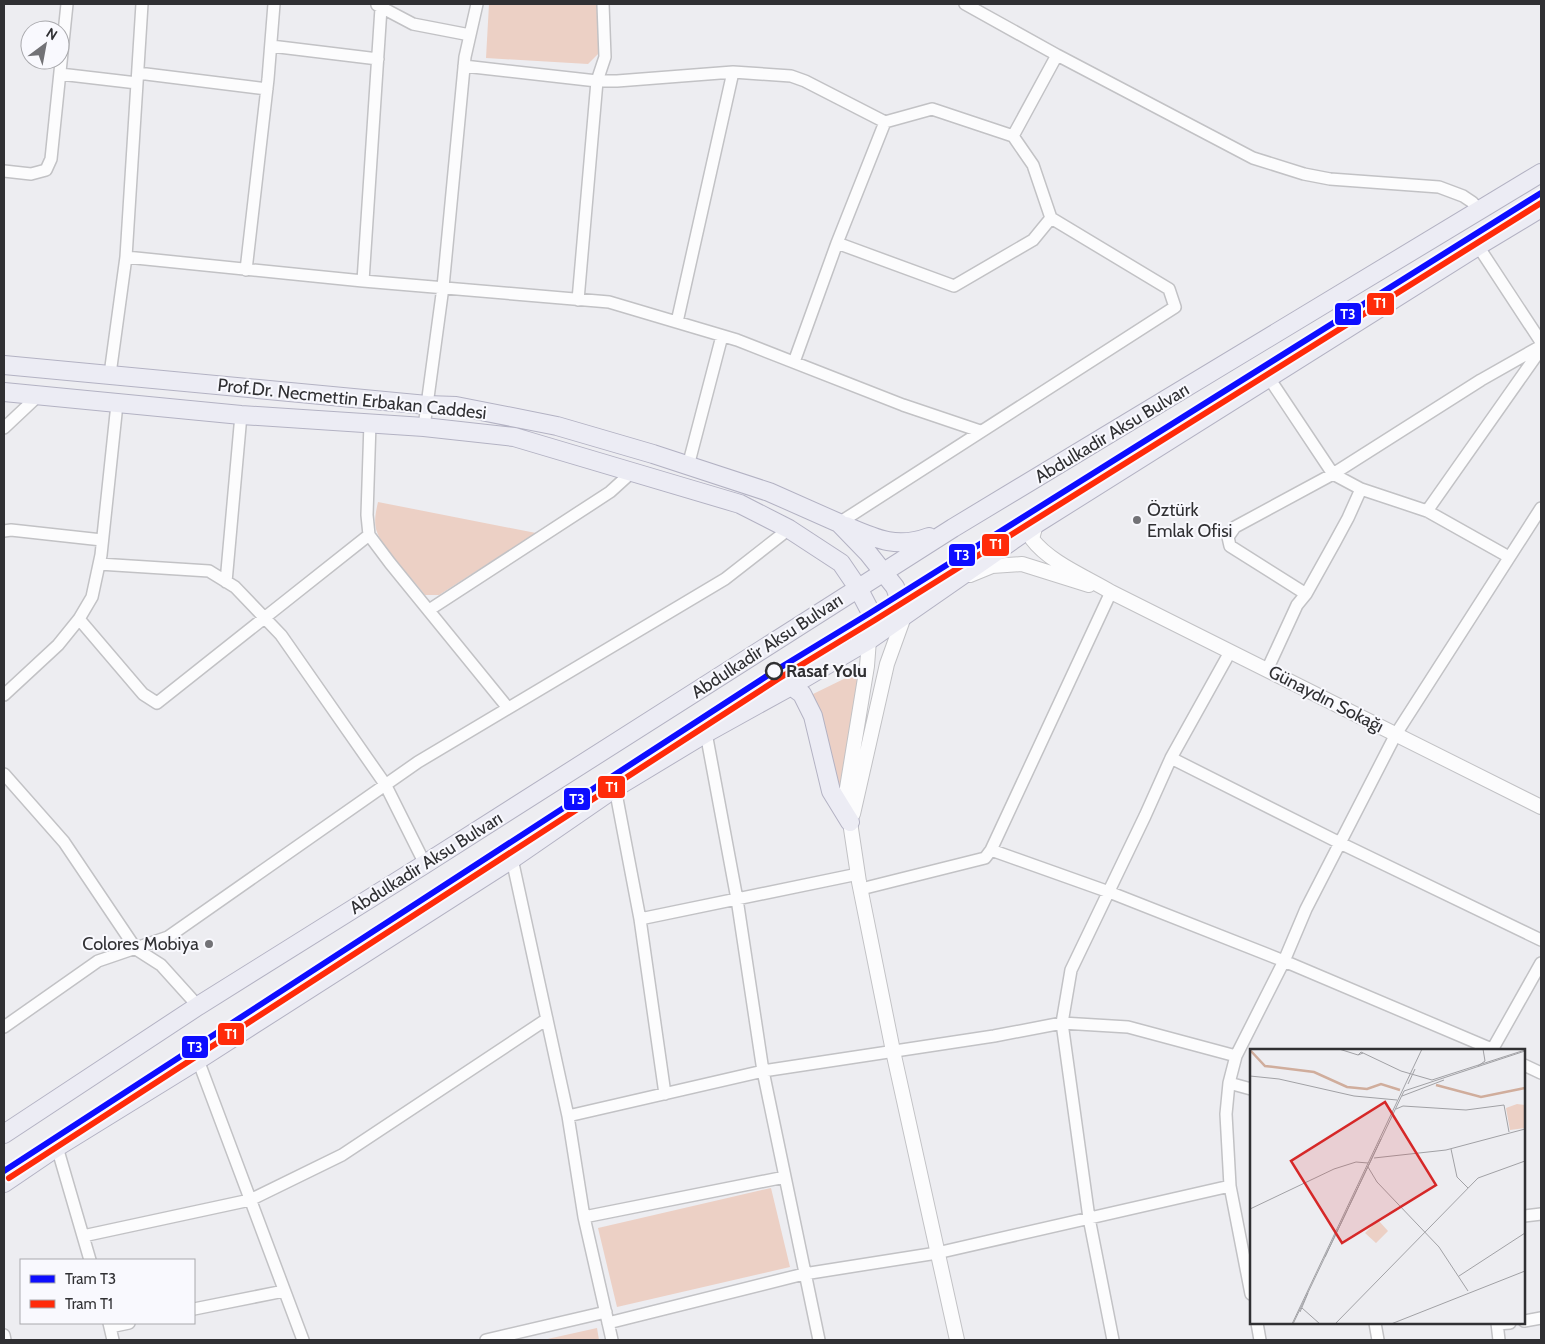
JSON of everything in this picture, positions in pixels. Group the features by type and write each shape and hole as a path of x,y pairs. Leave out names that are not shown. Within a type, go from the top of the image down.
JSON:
{"main road":[{"name":"Abdulkadir Aksu Bulvarı","path":"4,1134 198,1006 953,528 1541,173"},
{"path":"4,1183 57,1147 198,1060 512,859 615,788 706,733 869,640 1036,524 1541,208"},
{"name":"Prof.Dr. Necmettin Erbakan Caddesi","path":"4,365 427,405 456,406 557,426 769,492 839,523 884,572 899,594 905,614"},
{"name":"Prof.Dr. Necmettin Erbakan Caddesi","path":"4,392 241,415 424,427 514,437 740,504 789,529 841,563 858,588 870,611 869,640"},
{"path":"839,523 885,542 903,544 918,541 953,528"},
{"path":"791,686 802,694 812,716 832,791 850,822"}],"street":[{"path":"4,171 31,174 46,170 51,159 67,4"},
{"path":"110,374 126,257 142,4"},
{"path":"246,270 267,89 274,4"},
{"path":"424,427 443,287 464,66 477,4"},
{"path":"578,300 597,81 605,58 604,4"},
{"path":"965,4 1057,55 1253,158 1277,167 1330,179 1439,187 1463,196 1480,211"},
{"path":"363,281 378,59 378,6 413,24 470,35"},
{"path":"271,46 378,59"},
{"path":"1013,136 1057,55"},
{"path":"464,66 597,81 733,72 791,76 805,81 885,122 932,109 1013,136 1033,165 1051,218 1169,289 1175,307 839,523"},
{"path":"677,322 733,72"},
{"path":"60,74 137,78 267,89"},
{"path":"794,362 837,243 885,122"},
{"path":"837,243 954,286 1032,240 1051,218"},
{"path":"1478,246 1541,342"},
{"path":"126,257 363,281 609,302 722,336 902,405 980,431"},
{"path":"688,466 722,336"},
{"path":"1306,594 1230,546 1228,537 1235,526 1333,474 1481,380 1541,347"},
{"path":"1427,511 1541,347"},
{"path":"1269,378 1333,474 1361,489 1427,511 1509,557"},
{"path":"4,428 38,396"},
{"path":"4,695 58,645 79,619 92,597 99,564 117,404"},
{"path":"226,582 241,415"},
{"path":"370,423 369,536 508,708"},
{"path":"428,610 610,492 632,472"},
{"path":"1267,670 1297,606 1306,594 1348,518 1361,489"},
{"path":"1250,1289 1230,1186 1226,1114 1229,1082 1236,1056 1284,960 1306,909 1396,734 1541,508"},
{"path":"1036,524 1032,538 1039,548 1058,562 1111,592"},
{"path":"4,1027 98,962 168,937 418,762 725,579 789,529"},
{"path":"4,531 11,530 102,540"},
{"path":"79,619 143,694 157,703 369,536"},
{"path":"99,564 209,571 235,587 281,635 385,784 425,864"},
{"path":"951,583 992,566 1022,564 1111,592"},
{"path":"861,889 985,858 991,850 1111,592"},
{"name":"Günaydın Sokağı","path":"1111,592 1541,807"},
{"path":"850,822 887,664 905,614"},
{"path":"869,640 867,666 847,788 850,822 858,874 894,1051 957,1340"},
{"path":"1112,1340 1088,1218 1062,1023 1071,970 1171,758 1230,652"},
{"path":"706,733 738,900 763,1071 819,1340"},
{"path":"1171,758 1340,843 1541,940"},
{"path":"4,774 64,842 136,950 161,965 198,1006"},
{"path":"615,788 640,919 665,1094"},
{"path":"991,850 1108,892 1284,960 1490,1049"},
{"path":"512,859 568,1116 584,1217 612,1340"},
{"path":"640,919 858,874"},
{"path":"1493,1049 1541,963"},
{"path":"83,1236 250,1200 342,1155 547,1019"},
{"path":"568,1116 763,1071 994,1036 1062,1023 1128,1027 1236,1056"},
{"path":"198,1060 303,1340"},
{"path":"1525,1065 1541,1073"},
{"path":"1229,1082 1250,1089"},
{"path":"57,1147 90,1259"},
{"path":"584,1217 785,1177"},
{"path":"486,1340 607,1318 804,1274 937,1253 1230,1186"},
{"path":"1525,1216 1541,1214"},
{"path":"195,1309 284,1291"},
{"path":"1525,1321 1541,1318"},
{"path":"1257,1324 1260,1340"},
{"path":"1374,1324 1378,1340"},
{"path":"1497,1324 1499,1340"},
{"path":"110,1325 113,1340"},
{"path":"4,1335 5,1340"}],"shaded area":[{"path":"489,4 597,4 602,50 588,64 486,58"},
{"path":"378,502 536,533 439,595 425,595 379,537 375,522"},
{"path":"856,673 858,690 839,794 811,695"},
{"path":"771,1188 790,1267 617,1307 598,1228"},
{"path":"597,1328 599,1340 543,1340"}],"tram line":[{"name":"T3","path":"4,1171 773,672 1541,193"},
{"name":"T1","path":"9,1178 778,679 1541,203"}],"place":[{"name":"Öztürk Emlak Ofisi","path":"1137,520"},
{"name":"Rasaf Yolu","path":"774,671"},
{"name":"Colores Mobiya","path":"209,944"}]}
